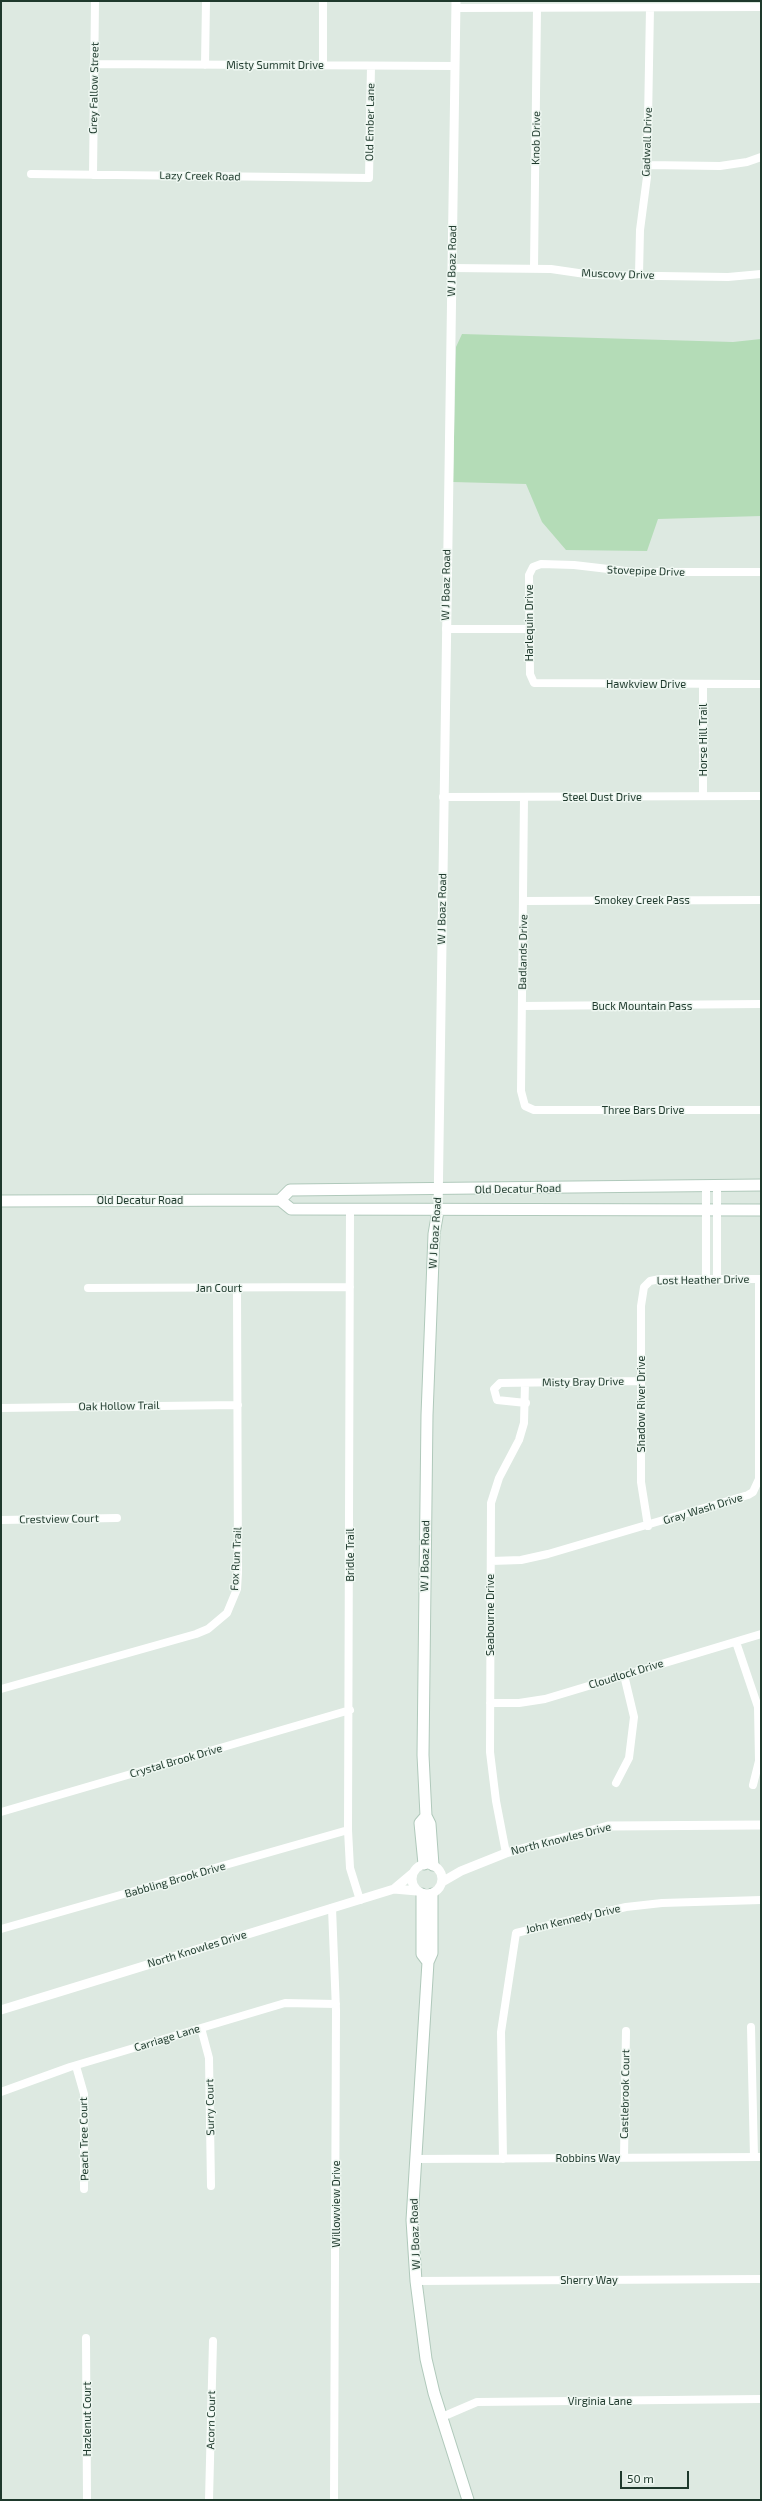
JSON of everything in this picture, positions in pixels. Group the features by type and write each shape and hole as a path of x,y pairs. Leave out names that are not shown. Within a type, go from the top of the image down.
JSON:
{"main road":[{"name":"Old Decatur Road","path":"280,1200 290,1190 761,1185"},
{"name":"Old Decatur Road","path":"1,1201 280,1200 291,1209 438,1211 761,1210"},
{"name":"W J Boaz Road","path":"432,1866 420,1823 426,1816 423,1755 427,1415 434,1234 438,1211"},
{"name":"W J Boaz Road","path":"424,1893 432,1953 428,1962 424,2053 414,2159 412,2220 416,2281 426,2360 434,2393 468,2500"}],"street":[{"name":"Grey Fallow Street","path":"93,175 95,1"},
{"path":"205,65 206,1"},
{"path":"323,65 324,1"},
{"path":"456,5 537,8 761,7"},
{"name":"W J Boaz Road","path":"438,1211 456,5"},
{"name":"Knob Drive","path":"534,268 537,8"},
{"name":"Gadwall Drive","path":"639,275 640,230 647,166 650,8"},
{"name":"Misty Summit Drive","path":"94,64 455,66"},
{"name":"Old Ember Lane","path":"370,178 371,66"},
{"path":"647,166 720,166 747,162 761,157"},
{"name":"Lazy Creek Road","path":"31,174 370,178"},
{"name":"Muscovy Drive","path":"452,268 534,268 592,275 728,277 761,274"},
{"name":"Stovepipe Drive","path":"533,567 541,564 556,564 628,572 761,572"},
{"name":"Harlequin Drive","path":"532,681 529,629 529,575 533,567"},
{"path":"446,629 529,629"},
{"name":"Hawkview Drive","path":"532,681 537,684 761,684"},
{"name":"Horse Hill Trail","path":"703,684 703,796"},
{"name":"Steel Dust Drive","path":"443,797 524,798 761,796"},
{"name":"Badlands Drive","path":"524,798 521,1091 525,1106"},
{"name":"Smokey Creek Pass","path":"523,901 761,900"},
{"name":"Buck Mountain Pass","path":"522,1006 761,1004"},
{"name":"Three Bars Drive","path":"525,1106 529,1109 542,1110 761,1110"},
{"path":"706,1279 712,1186"},
{"name":"Bridle Trail","path":"350,1209 350,1710 348,1830 350,1868 360,1900"},
{"path":"711,1210 717,1279"},
{"name":"Lost Heather Drive","path":"647,1284 660,1279 760,1279"},
{"name":"Gray Wash Drive","path":"491,1561 528,1559 648,1526 748,1496 756,1488 759,1472 760,1279"},
{"name":"Shadow River Drive","path":"647,1284 641,1296 641,1488 648,1526"},
{"name":"Jan Court","path":"88,1288 350,1287"},
{"name":"Fox Run Trail","path":"1,1689 196,1634 208,1629 227,1613 237,1589 238,1573 237,1288"},
{"name":"Misty Bray Drive","path":"526,1403 497,1400 494,1394 494,1389 500,1383 525,1384 641,1381"},
{"name":"Seabourne Drive","path":"506,1853 492,1775 490,1703 491,1503 499,1478 519,1440 526,1403 525,1384"},
{"name":"Oak Hollow Trail","path":"1,1408 238,1405"},
{"name":"Crestview Court","path":"1,1520 117,1518"},
{"name":"Cloudlock Drive","path":"490,1703 537,1700 761,1634"},
{"path":"736,1642 758,1707 759,1761 753,1784"},
{"path":"616,1783 629,1758 634,1717 624,1675"},
{"name":"Crystal Brook Drive","path":"1,1812 350,1710"},
{"name":"North Knowles Drive","path":"442,1882 461,1871 506,1853 608,1826 761,1825"},
{"name":"Babbling Brook Drive","path":"1,1929 348,1830"},
{"path":"432,1866 442,1882 437,1891 424,1893 412,1883 413,1873 432,1866"},
{"name":"North Knowles Drive","path":"432,1866 461,1871"},
{"name":"North Knowles Drive","path":"1,2010 394,1889 413,1873"},
{"name":"North Knowles Drive","path":"394,1889 424,1893"},
{"name":"John Kennedy Drive","path":"502,2159 501,2032 516,1933 626,1907 662,1903 761,1900"},
{"name":"Willowview Drive","path":"332,1908 336,2004 334,2500"},
{"name":"Carriage Lane","path":"1,2092 76,2066 284,2003 336,2004"},
{"path":"751,2027 757,2157"},
{"name":"Surry Court","path":"201,2028 209,2058 210,2186"},
{"name":"Castlebrook Court","path":"624,2158 626,2031"},
{"name":"Peach Tree Court","path":"76,2066 84,2094 84,2189"},
{"name":"Robbins Way","path":"414,2159 757,2157"},
{"name":"Sherry Way","path":"416,2281 761,2279"},
{"name":"Hazlenut Court","path":"86,2338 87,2500"},
{"name":"Acorn Court","path":"209,2500 212,2341"},
{"name":"Virginia Lane","path":"442,2417 477,2402 761,2399"}],"green space":[{"path":"462,334 733,342 761,339 761,516 658,519 647,551 566,550 542,522 526,484 453,482 456,347"}]}
